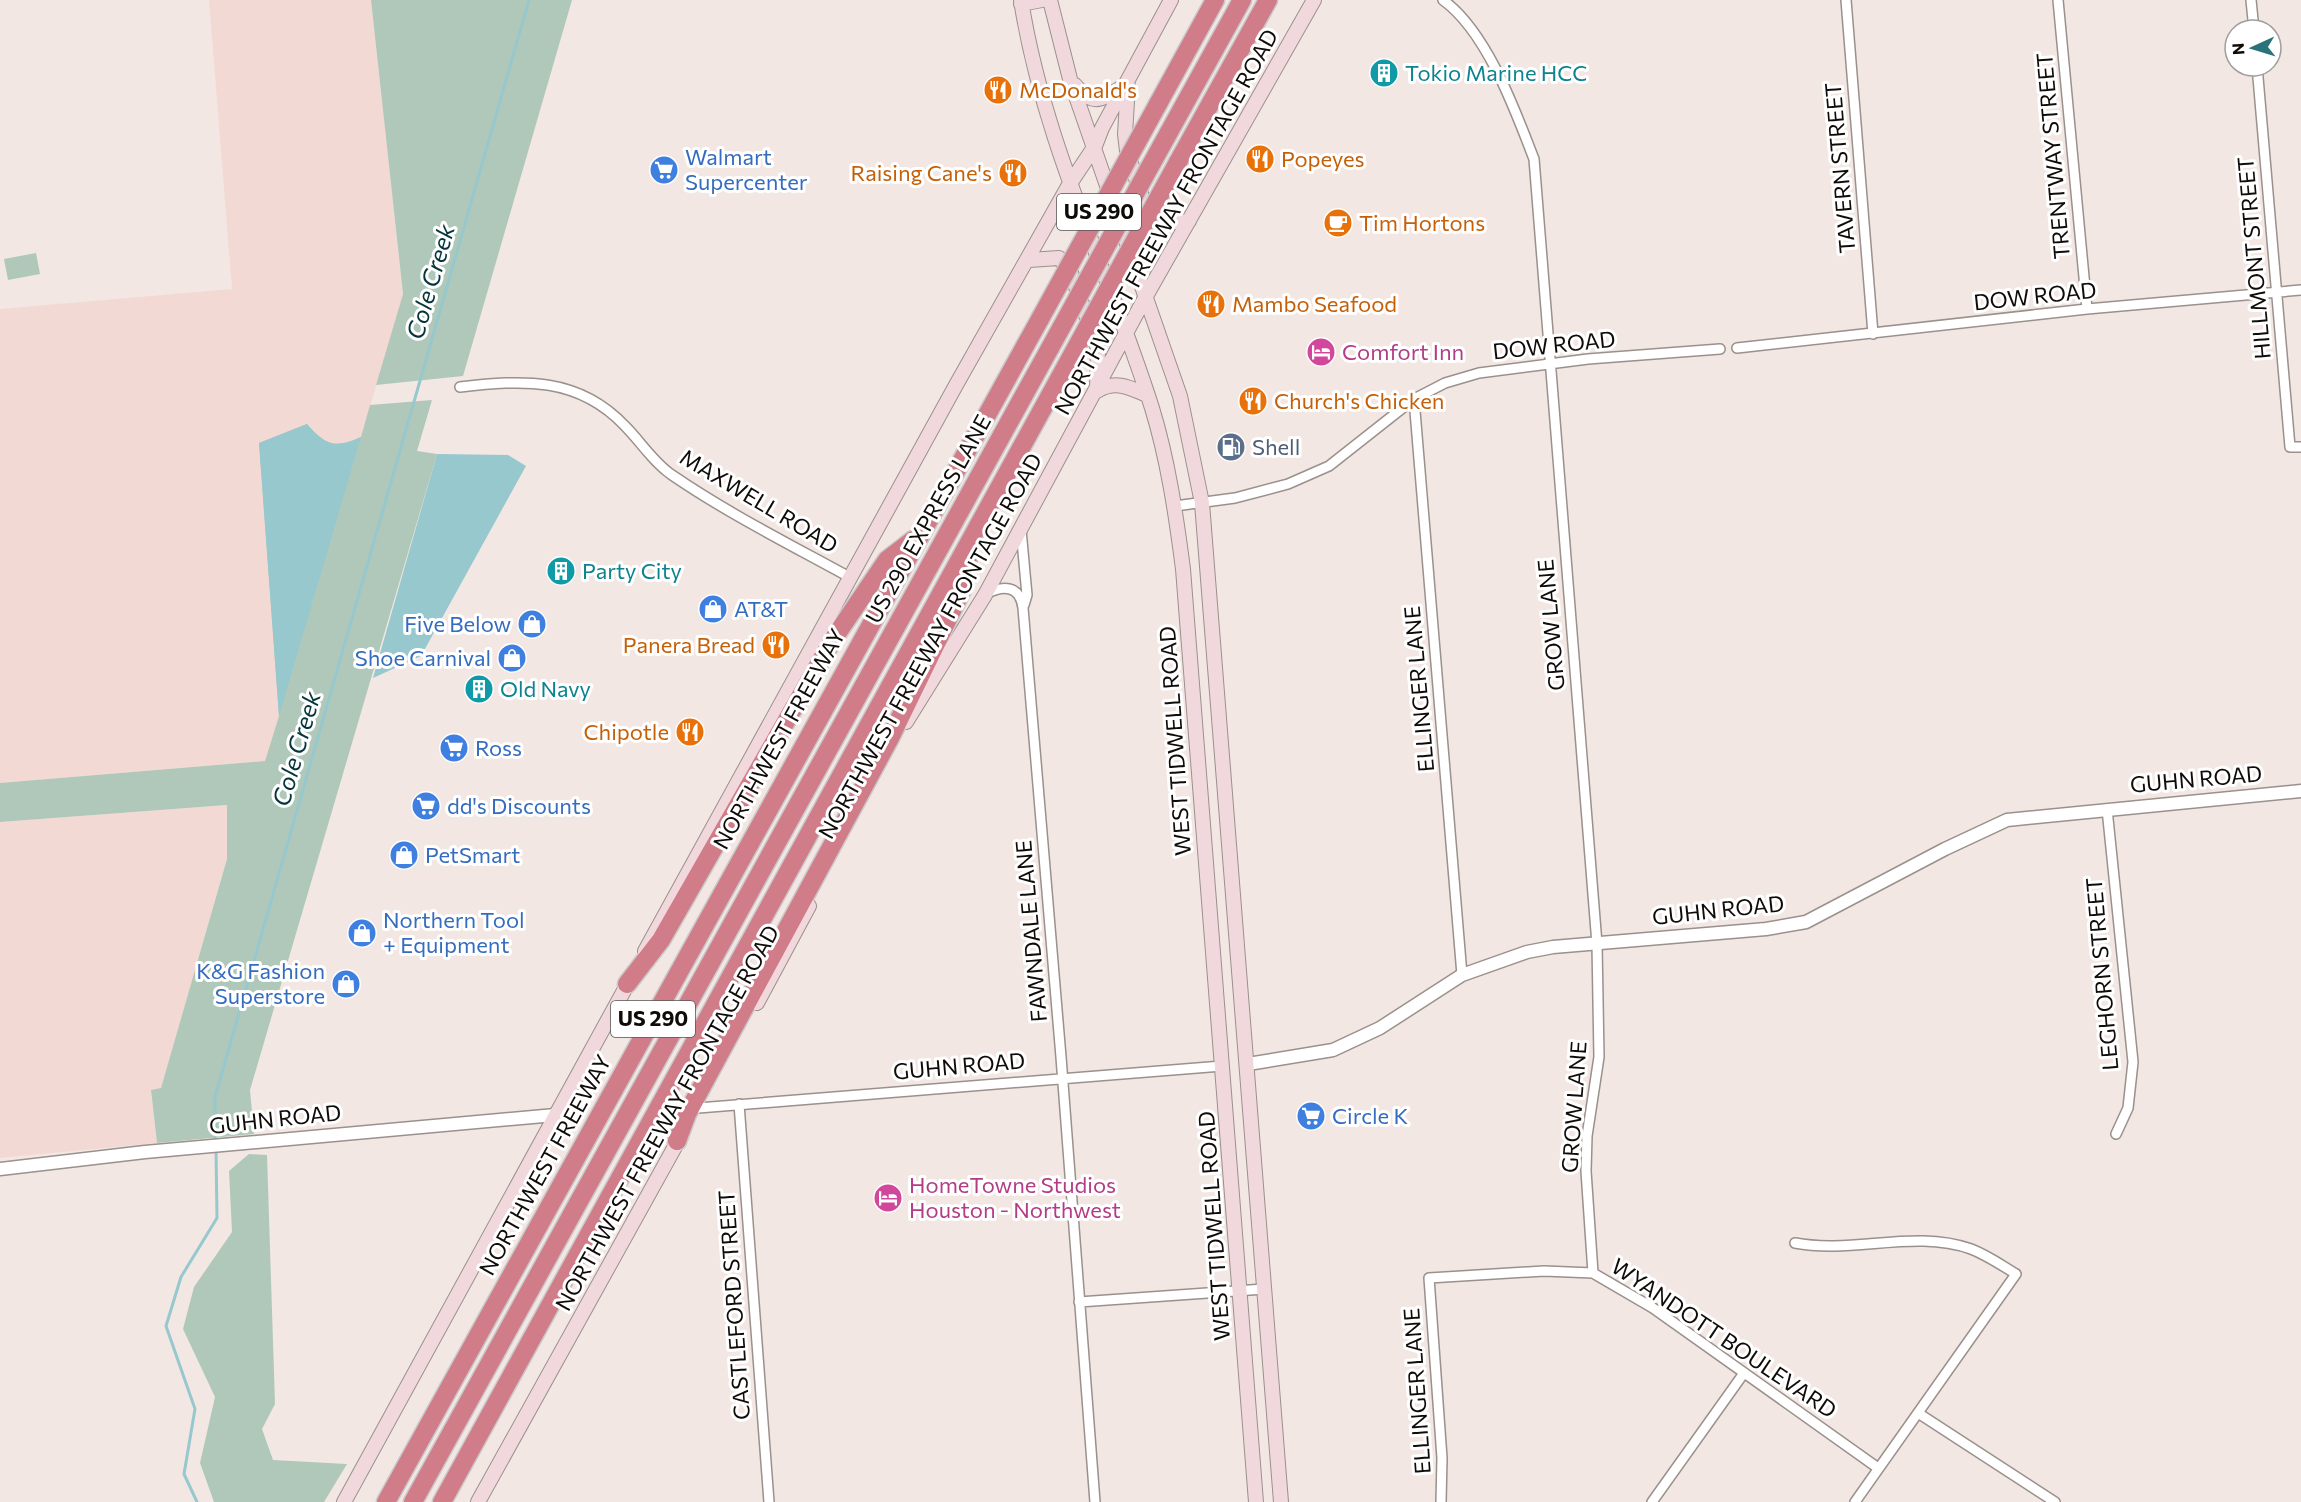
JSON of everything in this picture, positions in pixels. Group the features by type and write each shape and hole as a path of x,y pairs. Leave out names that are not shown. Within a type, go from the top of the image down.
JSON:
{"highway":[{"name":"NORTHWEST FREEWAY","path":"386,1502 1215,0"},
{"name":"US 290 EXPRESS LANE","path":"413,1502 1242,0"},
{"name":"US 290","path":"442,1502 1268,0"},
{"path":"627,984 661,940 832,641 887,560 920,535"},
{"path":"678,1141 687,1114 890,738 963,588 971,538"}],"main road":[{"path":"1021,2 1042,0"},
{"name":"WEST TIDWELL ROAD","path":"1050,0 1070,79 1180,396 1202,502 1281,1502"},
{"path":"344,1502 956,385 1029,260 1069,185 1095,146 1102,128 1171,0"},
{"name":"NORTHWEST FREEWAY FRONTAGE ROAD","path":"478,1502 780,961 905,723 985,595 1097,391 1146,296 1314,0"},
{"name":"WEST TIDWELL ROAD","path":"1021,2 1039,82 1064,160 1069,185 1147,395 1175,506 1192,687 1256,1502"},
{"path":"1070,79 1084,96 1096,100 1103,99 1128,83"},
{"path":"1128,83 1126,141 1147,212 1159,223 1190,221"},
{"path":"1029,260 1059,258 1070,270 1098,349 1097,391"},
{"path":"1097,391 1107,385 1128,386 1147,395"},
{"path":"1192,687 1217,687"},
{"path":"1207,878 1232,877"},
{"path":"1250,1420 1275,1418"}],"street":[{"name":"GROW LANE","path":"1443,0 1489,56 1507,89 1534,159 1597,944 1599,1057 1587,1136 1586,1172 1593,1273"},
{"name":"TAVERN STREET","path":"1846,0 1873,334"},
{"name":"TRENTWAY STREET","path":"2058,0 2086,309"},
{"path":"2251,0 2253,18"},
{"name":"HILLMONT STREET","path":"2258,78 2290,447 2301,447"},
{"name":"DOW ROAD","path":"1737,348 2086,309 2301,290"},
{"name":"DOW ROAD","path":"1175,506 1235,498 1288,484 1329,466 1414,399 1445,383 1479,373 1549,364 1720,349"},
{"name":"MAXWELL ROAD","path":"460,387 521,382 559,386 597,400 670,474 747,521 850,578"},
{"name":"ELLINGER LANE","path":"1414,399 1462,975"},
{"name":"FAWNDALE LANE","path":"1021,529 1027,595 1023,608 1063,1078 1095,1502"},
{"path":"985,595 996,589 1008,587 1016,591 1022,599 1023,608"},
{"name":"GUHN ROAD","path":"1248,1064 1317,1054 1352,1043 1462,975 1527,952 1553,947 1766,930 1806,922 1945,849 2007,820 2107,808 2301,791"},
{"name":"LEGHORN STREET","path":"2107,808 2133,1062 2128,1108 2116,1134"},
{"name":"GUHN ROAD","path":"698,1108 1222,1066"},
{"name":"CASTLEFORD STREET","path":"739,1104 769,1502"},
{"name":"GUHN ROAD","path":"0,1169 236,1144 555,1116"},
{"path":"1795,1243 1827,1247 1923,1242 1954,1245 1984,1255 2016,1274 1855,1502"},
{"name":"WYANDOTT BOULEVARD","path":"1429,1278 1544,1271 1593,1273 1653,1308 1878,1468"},
{"name":"ELLINGER LANE","path":"1429,1278 1442,1458 1441,1502"},
{"path":"1079,1302 1264,1289"},
{"path":"1652,1502 1744,1373"},
{"path":"1918,1413 2055,1502"}],"shaded area":[{"path":"209,0 371,0 403,295 361,437 345,445 321,441 259,443 279,716 265,761 0,783 0,309 232,289"},
{"path":"227,805 227,859 161,1089 151,1090 157,1143 0,1158 0,822"}],"green space":[{"path":"371,0 572,0 463,376 376,385 403,294"},
{"path":"36,253 40,274 8,280 4,259"},
{"path":"432,400 417,451 437,454 250,1090 254,1134 157,1143 151,1090 161,1088 227,859 227,805 0,822 0,783 265,761 279,716 259,443 307,424 325,441 344,443 361,437 370,405"},
{"path":"249,1154 267,1155 275,1404 262,1429 273,1460 347,1464 324,1502 214,1502 200,1463 215,1397 183,1329 194,1287 232,1232 229,1171"}],"water":[{"path":"307,424 319,437 331,443 344,443 361,437 279,716 259,443"},
{"path":"437,454 508,455 526,466 421,656 373,678"}],"waterway":[{"name":"Cole Creek","path":"215,1143 215,1097 529,0"},
{"name":"Cole Creek","path":"197,1502 184,1474 195,1409 166,1326 181,1277 217,1218 216,1150"}],"place":[{"name":"Tokio Marine HCC","path":"1384,73"},
{"name":"McDonald's","path":"998,90"},
{"name":"Popeyes","path":"1260,159"},
{"name":"Walmart Supercenter","path":"664,170"},
{"name":"Raising Cane's","path":"1013,173"},
{"name":"Tim Hortons","path":"1338,223"},
{"name":"Mambo Seafood","path":"1211,304"},
{"name":"Comfort Inn","path":"1321,352"},
{"name":"Church's Chicken","path":"1253,401"},
{"name":"Shell","path":"1231,447"},
{"name":"Party City","path":"561,571"},
{"name":"AT&T","path":"713,609"},
{"name":"Five Below","path":"532,624"},
{"name":"Panera Bread","path":"776,645"},
{"name":"Shoe Carnival","path":"512,658"},
{"name":"Old Navy","path":"479,689"},
{"name":"Chipotle","path":"690,732"},
{"name":"Ross","path":"454,748"},
{"name":"dd's Discounts","path":"426,806"},
{"name":"PetSmart","path":"404,855"},
{"name":"Northern Tool + Equipment","path":"362,933"},
{"name":"K&G Fashion Superstore","path":"346,984"},
{"name":"Circle K","path":"1311,1116"},
{"name":"HomeTowne Studios Houston - Northwest","path":"888,1198"}]}
